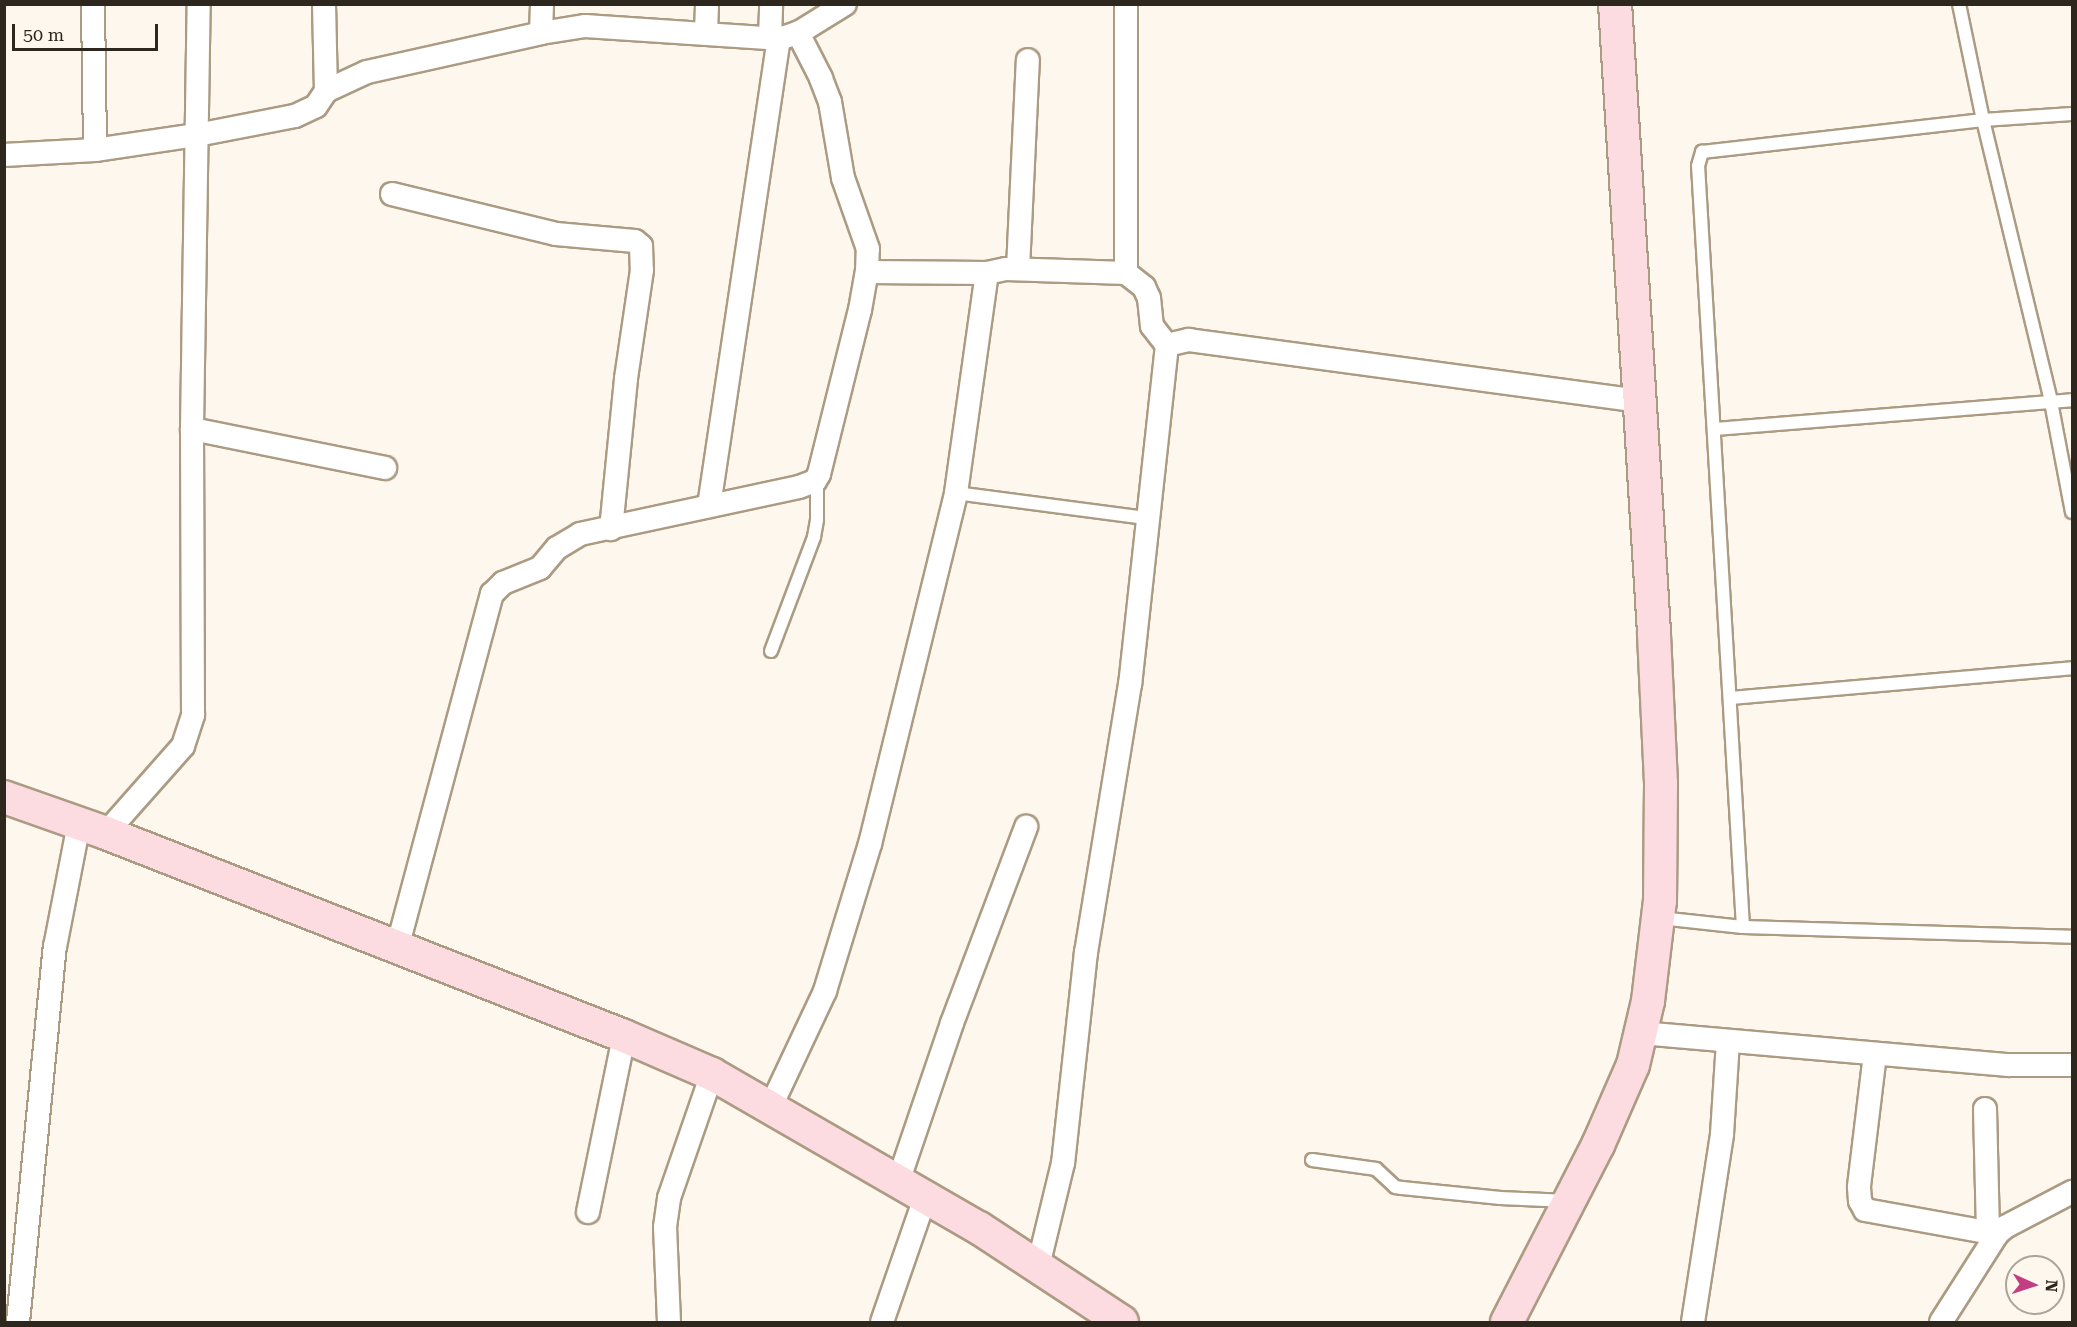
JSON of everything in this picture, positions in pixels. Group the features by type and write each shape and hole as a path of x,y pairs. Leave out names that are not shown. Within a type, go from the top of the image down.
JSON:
{"main road":[{"path":"1507,1323 1598,1145 1633,1065 1648,1001 1659,917 1661,783 1654,632 1615,4"},
{"path":"4,797 93,828 624,1036 712,1074 899,1179 1038,1266 1122,1323"}],"street":[{"path":"93,4 95,150"},
{"path":"18,1323 55,947 93,828 183,746 193,715 192,429 199,4"},
{"path":"324,4 326,91"},
{"path":"541,33 542,4"},
{"path":"706,33 707,4"},
{"path":"397,948 492,594 503,583 540,568 569,539 580,534 799,487 809,484 817,477 822,466 867,272 868,249 843,178 830,102 821,78 783,36 771,4"},
{"path":"4,155 95,150 198,135 295,116 316,106 326,91 367,72 541,33 585,26 783,36 845,4"},
{"path":"1126,4 1126,273"},
{"path":"709,506 783,36"},
{"path":"1018,269 1028,60"},
{"path":"392,195 556,234 635,241 641,246 642,270 626,379 611,529"},
{"path":"867,272 987,273 1018,269 1126,273 1144,287 1149,298 1152,326 1167,345 1130,684 1086,952 1063,1163 1038,1266"},
{"path":"771,1106 825,991 870,844 956,493 987,273"},
{"path":"1167,345 1189,340 1639,401"},
{"path":"192,429 385,468"},
{"path":"899,1179 952,1023 1026,827"},
{"path":"1641,1033 2009,1065 2073,1065"},
{"path":"588,1212 624,1036"},
{"path":"1693,1323 1722,1134 1728,1042"},
{"path":"1875,1054 1859,1187 1860,1201 1865,1210 1993,1234"},
{"path":"669,1323 665,1227 669,1198 712,1074"},
{"path":"1985,1109 1993,1234"},
{"path":"1941,1323 1993,1234 2073,1192"},
{"path":"882,1323 926,1196"}],"lane":[{"path":"1959,4 1983,120 2051,402 2073,513"},
{"path":"1743,927 1731,742 1731,698 1720,577 1715,429 1698,166 1702,152 1983,120 2073,114"},
{"path":"1715,429 2073,400"},
{"path":"771,651 814,537 819,498 817,477"},
{"path":"956,493 1147,518"},
{"path":"1731,698 2073,668"},
{"path":"1659,917 1743,927 2073,937"},
{"path":"1312,1160 1376,1169 1395,1186 1402,1188 1569,1202"}]}
